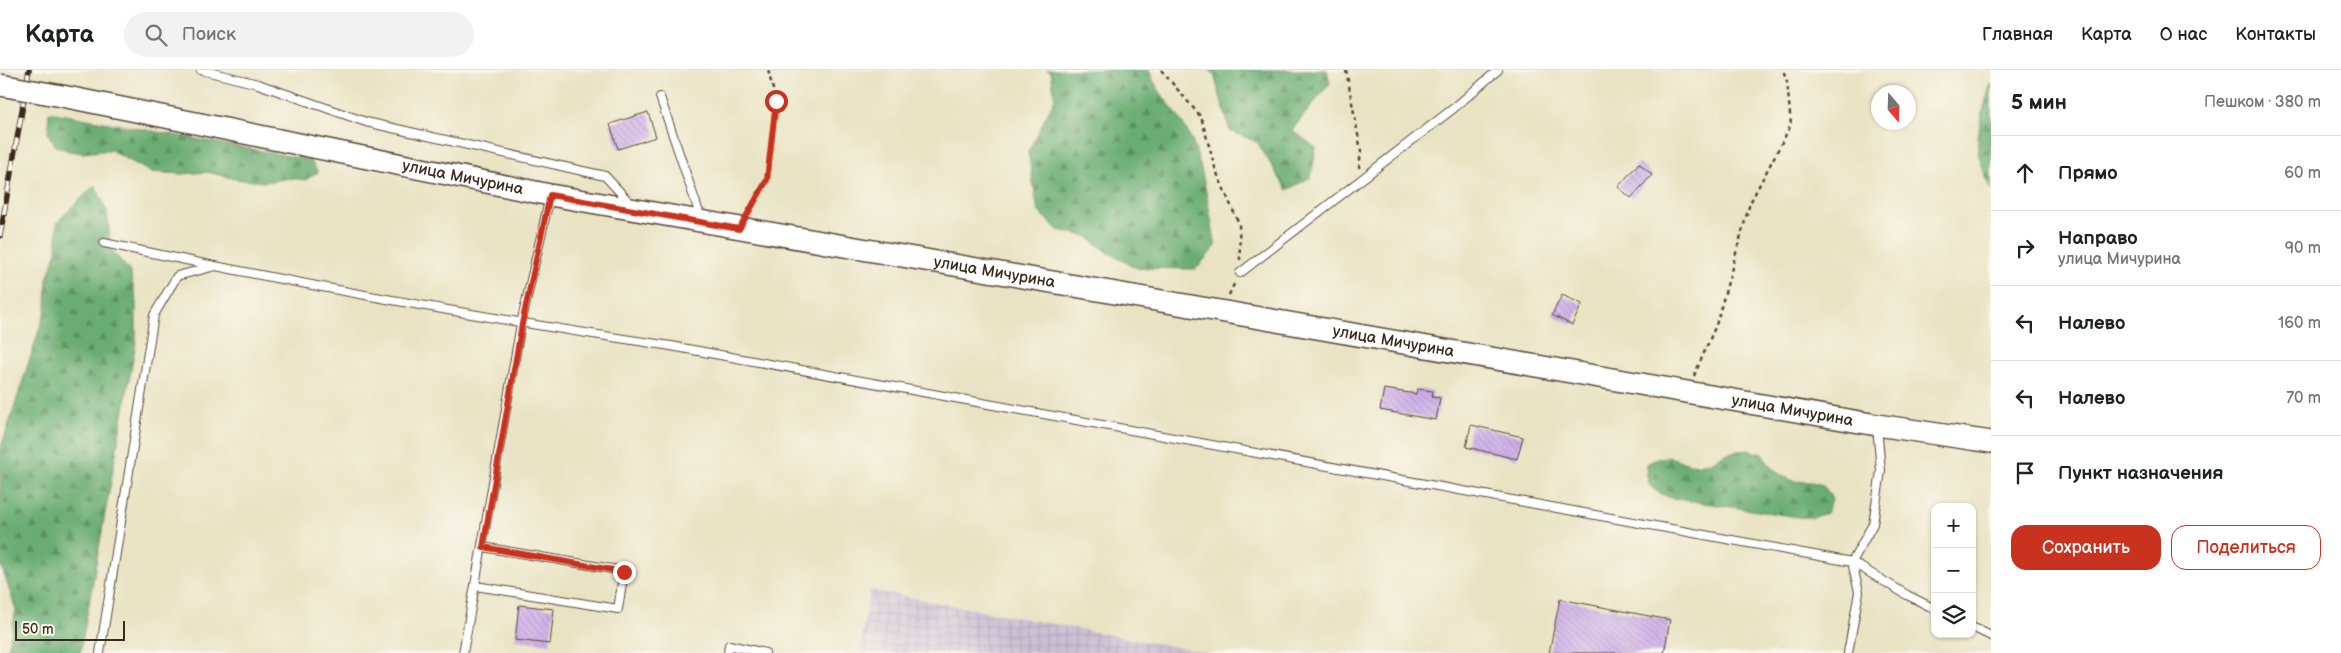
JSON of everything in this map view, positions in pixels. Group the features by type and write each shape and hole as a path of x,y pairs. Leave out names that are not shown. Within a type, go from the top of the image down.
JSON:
{"main road":[{"name":"улица Мичурина","path":"0,85 550,195 739,229 1877,425 1988,442"}],"lane":[{"path":"201,70 258,84 366,122 605,176 636,210"},
{"path":"1240,273 1454,108 1498,70"},
{"path":"660,97 702,222"},
{"path":"464,653 522,324 550,195"},
{"path":"104,243 214,267 522,324 690,350 1852,562 1931,607"},
{"path":"100,653 154,315 177,276 214,267"},
{"path":"1848,653 1859,592 1852,562 1872,524 1881,471 1877,425"},
{"path":"476,586 618,609 624,572 483,547"},
{"path":"1976,629 1991,636"},
{"path":"728,653 729,645 765,653"}],"path":[{"path":"739,229 767,180 776,101 768,70"},
{"path":"1161,70 1201,117 1216,172 1240,224 1240,273 1221,312"},
{"path":"1346,70 1361,151 1356,182"},
{"path":"1687,392 1716,325 1750,203 1791,124 1787,81 1783,70"}],"shaded area":[{"path":"870,590 1208,653 859,653"}],"green space":[{"path":"1047,70 1149,70 1156,86 1186,129 1197,154 1201,170 1216,246 1196,269 1137,268 1109,253 1086,236 1058,230 1038,211 1028,152 1055,99 1051,72"},
{"path":"1210,70 1327,70 1330,83 1292,130 1316,148 1311,177 1287,190 1257,142 1230,131 1214,75"},
{"path":"1991,83 1991,190 1980,160 1978,141"},
{"path":"49,112 310,160 318,172 306,180 291,178 263,182 235,179 208,172 181,174 150,172 111,150 83,153 69,151 56,146 48,134"},
{"path":"95,185 107,211 111,249 130,272 136,299 136,342 80,653 7,653 16,610 0,562 0,451 46,309 47,279 57,251 57,222"},
{"path":"1748,450 1762,454 1780,475 1790,480 1816,483 1823,486 1832,500 1826,513 1813,518 1798,517 1671,498 1654,490 1649,483 1647,464 1656,459 1664,457 1687,463 1703,464 1728,453"}],"building":[{"path":"648,112 656,137 618,149 610,124"},
{"path":"1639,163 1652,175 1631,198 1618,187"},
{"path":"1562,295 1582,304 1572,325 1552,315"},
{"path":"1384,389 1416,394 1417,389 1433,391 1432,397 1440,398 1436,420 1380,410"},
{"path":"1471,425 1523,437 1517,459 1466,447"},
{"path":"1560,599 1670,620 1664,653 1549,653"},
{"path":"519,605 554,609 550,644 515,640"}],"railway":[{"path":"0,236 29,70"}],"route":[{"path":"624,572 483,547 522,324 550,195 739,229 767,180 776,101"}]}
